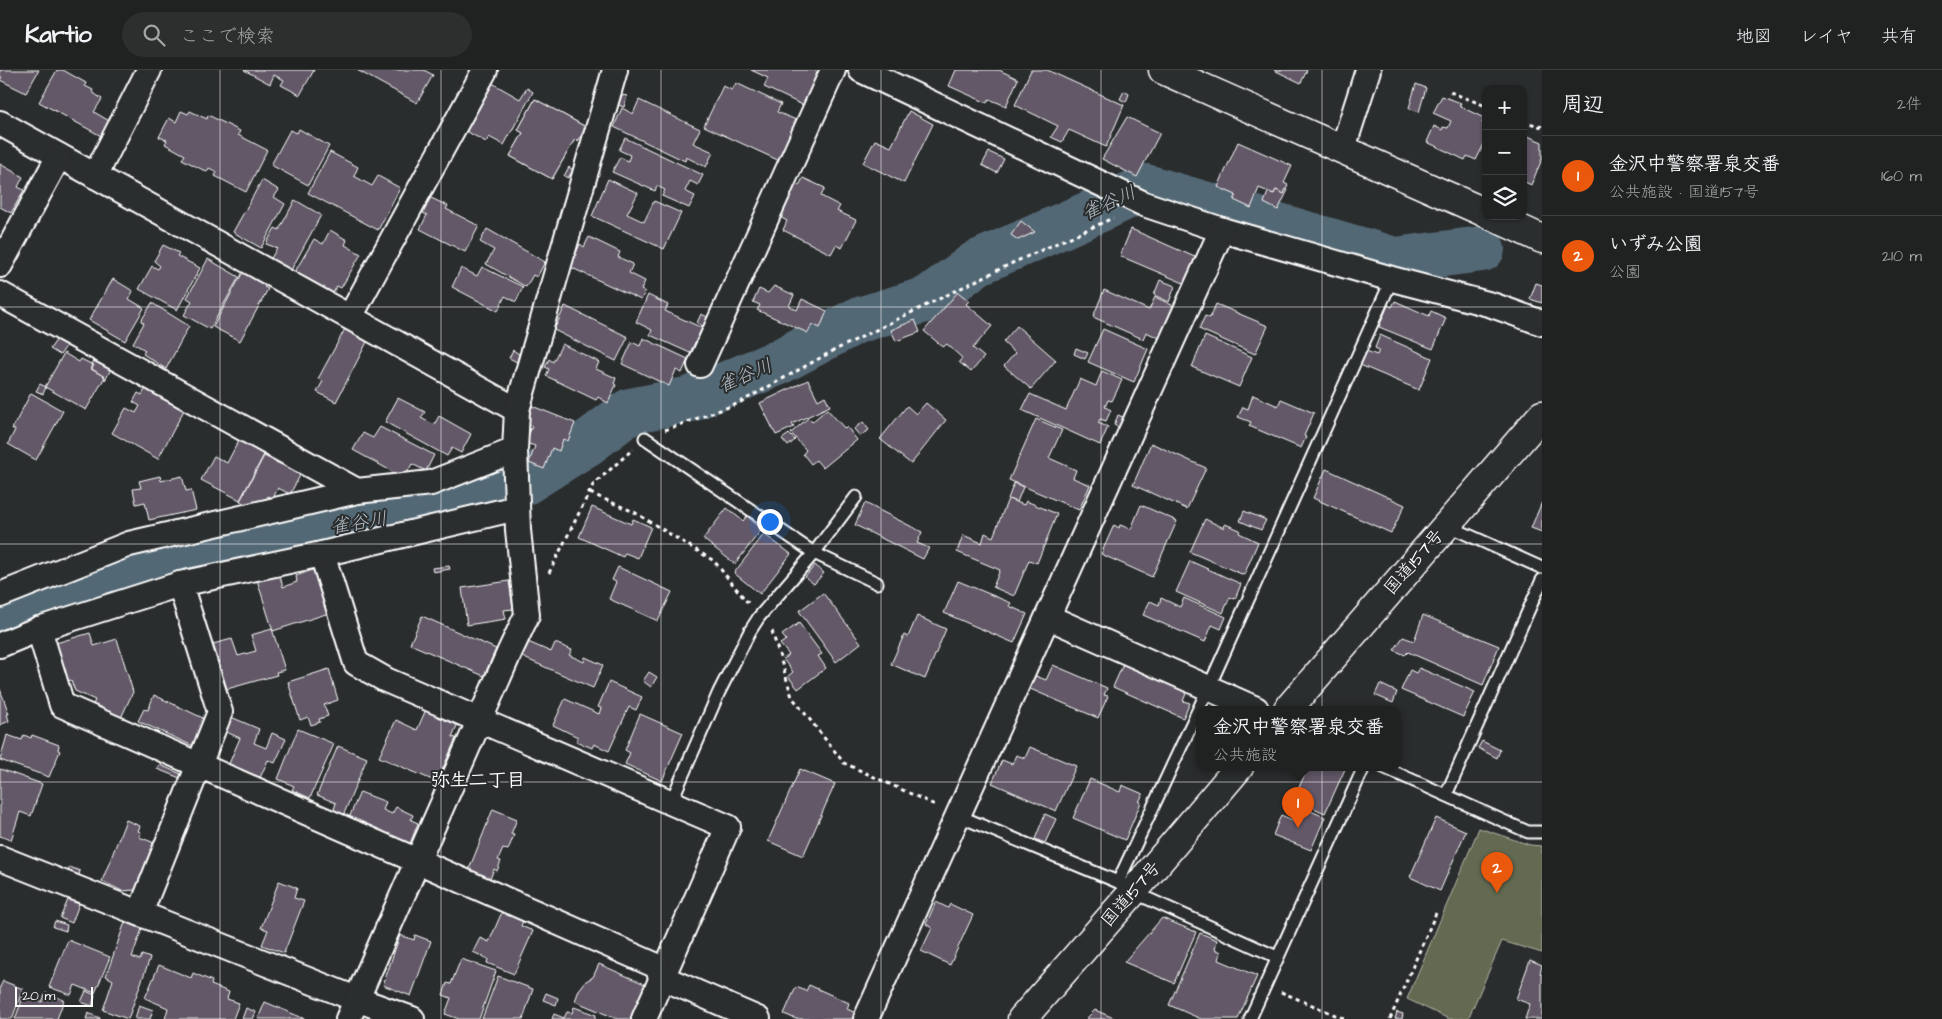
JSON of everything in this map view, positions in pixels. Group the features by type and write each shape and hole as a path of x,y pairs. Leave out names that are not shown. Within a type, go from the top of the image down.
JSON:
{"main road":[{"path":"1163,70 1343,148 1482,211"},
{"path":"1501,220 1542,239"},
{"name":"国道157号","path":"1291,706 1542,415"},
{"name":"国道157号","path":"1022,1019 1125,887 1235,771"}],"street":[{"path":"95,176 149,70"},
{"path":"350,317 485,70"},
{"path":"352,1009 527,615 516,494 515,450 517,410 615,70"},
{"path":"700,365 833,70"},
{"path":"861,70 1141,203 1222,230 1392,279 1492,305 1542,323"},
{"path":"1343,148 1368,70"},
{"path":"0,123 517,410"},
{"path":"0,265 59,156"},
{"path":"866,1019 1222,230"},
{"path":"0,294 357,491"},
{"path":"0,595 130,544 357,491 431,483 515,450"},
{"path":"0,645 39,629 180,584 322,554 516,494"},
{"path":"322,554 356,663 386,680 728,827 644,1019"},
{"path":"140,913 220,712 180,584"},
{"path":"1048,617 1249,706"},
{"path":"39,629 62,705 657,966 661,977 758,1019"},
{"path":"0,858 140,913 352,1009 412,1019"}],"lane":[{"path":"1201,706 1392,279"},
{"path":"645,438 814,553 877,583"},
{"path":"671,802 719,692 750,631 814,553 856,497"},
{"path":"1446,525 1542,568"},
{"path":"1446,794 1542,580"},
{"path":"1125,887 1196,718"},
{"path":"1250,1019 1362,771"},
{"path":"1392,771 1528,832 1542,832"},
{"path":"958,816 1125,887 1277,957"}],"path":[{"path":"1450,92 1482,104"},
{"path":"1527,122 1542,127"},
{"path":"527,615 593,486 645,438 737,404 831,352 1008,265 1141,203"},
{"path":"590,492 634,512 714,561 772,630 792,696 844,763 958,816"},
{"path":"1390,1019 1436,914"},
{"path":"1264,986 1345,1019"}],"green space":[{"path":"1479,828 1530,845 1542,846 1542,953 1502,941 1468,1019 1449,1019 1407,999"}],"building":[{"path":"0,70 39,70 26,93 0,80 2,77 0,76"},
{"path":"57,70 63,70 86,83 85,86 93,90 92,92 102,99 94,112 111,122 103,137 39,102"},
{"path":"244,70 314,70 300,95 281,85 284,80 274,75 270,84"},
{"path":"357,70 424,70 433,75 417,103"},
{"path":"751,70 814,70 823,74 807,107 764,87 768,78"},
{"path":"956,70 999,70 1018,79 1006,106 989,99 987,103 949,86"},
{"path":"1031,70 1047,70 1124,105 1106,147 1069,130 1062,142 1051,137 1058,126 1015,105"},
{"path":"1274,70 1307,70 1301,83"},
{"path":"492,83 520,99 527,88 533,92 504,145 489,137 486,142 466,131"},
{"path":"736,83 781,104 777,112 801,122 782,162 704,126 723,86 732,90"},
{"path":"1416,84 1426,88 1419,112 1409,108"},
{"path":"1124,91 1129,94 1126,102 1120,99"},
{"path":"622,95 627,96 624,107 618,105"},
{"path":"1442,96 1461,103 1459,106 1482,117 1482,148 1476,160 1467,156 1465,160 1427,142 1434,126 1442,130 1443,127 1448,128 1451,121 1433,113"},
{"path":"535,99 586,127 578,141 575,139 552,179 510,156 523,133 518,130"},
{"path":"535,99 586,127 578,141 575,139 552,179 510,156 523,133 518,130"},
{"path":"639,100 700,129 693,143 713,152 706,167 686,157 685,161 614,127 622,108 633,114"},
{"path":"181,111 188,114 190,111 207,119 208,115 240,131 238,135 267,150 246,192 215,176 217,172 209,168 207,172 182,159 185,155 165,144 167,140 159,137 169,118 176,122"},
{"path":"909,111 933,124 904,183 863,163 875,140 891,147"},
{"path":"1127,117 1160,133 1137,177 1102,159"},
{"path":"299,129 329,146 308,185 271,165 290,130 297,133"},
{"path":"1527,136 1542,142 1542,159 1531,185 1527,183"},
{"path":"625,138 703,175 698,185 690,181 685,191 695,196 689,208 662,196 665,190 657,186 655,191 612,172 620,157 628,161 630,155 619,150"},
{"path":"1238,142 1292,166 1284,183 1288,185 1284,194 1276,190 1274,194 1259,188 1251,208 1234,200 1236,195 1218,187"},
{"path":"330,152 358,167 354,176 372,186 378,176 400,188 378,230 308,193"},
{"path":"989,152 1004,159 997,173 982,165"},
{"path":"0,164 23,177 18,187 24,190 11,213 0,207"},
{"path":"569,167 573,170 568,178 564,176"},
{"path":"803,178 825,188 821,196 840,206 837,211 856,220 842,248 836,245 831,254 783,230 787,221 780,217 795,184 799,186"},
{"path":"608,179 638,193 627,214 644,222 654,201 681,213 664,249 592,216"},
{"path":"262,180 279,190 274,197 285,204 261,248 233,232"},
{"path":"1286,189 1288,190 1278,210 1264,203 1268,192 1274,194 1276,190 1284,194"},
{"path":"429,197 448,206 446,209 479,226 465,252 420,229 427,215 423,213 427,206 424,204"},
{"path":"295,200 321,215 290,272 270,260 277,248 266,244 275,228 279,230"},
{"path":"1021,221 1035,232 1018,240 1011,235"},
{"path":"487,229 545,262 537,277 533,275 526,287 486,264 494,250 480,242"},
{"path":"1131,229 1197,258 1186,284 1120,256"},
{"path":"330,230 347,240 345,245 361,254 341,288 337,286 331,297 293,275 314,239 323,244"},
{"path":"589,237 620,252 618,257 633,264 629,273 645,281 641,290 645,292 641,300 570,267 580,244 584,247"},
{"path":"163,245 179,253 177,256 200,268 177,310 139,289 152,266 158,269 160,266 154,261"},
{"path":"208,259 239,277 210,329 184,315 192,301 187,298"},
{"path":"482,267 523,287 516,302 505,296 498,311 452,287 461,268 477,276"},
{"path":"243,272 266,285 264,287 268,289 240,341 213,327"},
{"path":"113,279 133,291 129,299 144,308 125,341 89,320"},
{"path":"1160,280 1175,286 1169,302 1154,295"},
{"path":"1536,283 1542,285 1542,303 1530,299"},
{"path":"774,286 794,295 789,306 797,310 802,299 827,311 820,328 812,324 808,333 757,310 760,305 753,302 759,289 768,293"},
{"path":"1104,290 1149,310 1155,297 1176,307 1165,333 1162,332 1159,338 1146,332 1143,339 1093,317"},
{"path":"958,292 969,301 966,304 992,326 973,348 984,357 971,372 959,362 962,358 947,344 943,347 924,331"},
{"path":"648,295 668,305 665,311 702,328 690,353 650,335 652,330 636,322"},
{"path":"1395,301 1429,316 1431,311 1446,318 1433,349 1379,327 1388,305 1392,307"},
{"path":"152,303 189,326 166,369 143,354 145,350 133,343 144,323 141,321"},
{"path":"1216,304 1268,326 1255,354 1199,329 1205,316 1210,318"},
{"path":"565,306 628,337 616,361 554,330"},
{"path":"701,314 712,319 708,329 697,323"},
{"path":"915,320 920,332 896,341 891,330"},
{"path":"1017,326 1056,360 1031,389 1004,366 1015,353 1003,342"},
{"path":"346,327 368,340 336,402 317,392 323,381 318,379"},
{"path":"1103,329 1148,349 1134,382 1088,362"},
{"path":"61,333 71,339 60,355 50,349"},
{"path":"1380,335 1432,358 1419,390 1360,365 1366,351 1377,355 1379,350 1375,348"},
{"path":"1205,336 1252,357 1239,387 1192,367"},
{"path":"643,338 688,359 682,373 676,370 669,386 622,364 632,342 640,346"},
{"path":"562,344 599,362 596,369 616,378 614,384 616,385 608,403 598,397 596,400 546,376 549,369 545,367 549,359 553,362"},
{"path":"1076,348 1088,353 1085,359 1074,354"},
{"path":"513,350 519,354 517,362 509,358"},
{"path":"64,353 79,362 81,359 93,365 91,369 105,377 86,410 45,387"},
{"path":"98,353 115,362 105,380 105,377 92,369 94,365 92,364"},
{"path":"1102,371 1122,380 1112,401 1108,400 1105,407 1111,410 1106,421 1100,419 1098,423 1108,427 1100,445 1022,410 1030,394 1066,410 1080,379 1096,386"},
{"path":"808,380 818,400 825,396 830,406 792,424 794,427 776,435 760,403"},
{"path":"149,382 169,394 166,400 184,410 158,459 112,433 126,408 136,413 140,406 133,402 138,393 142,395"},
{"path":"40,384 46,387 43,394 36,391"},
{"path":"31,393 63,411 36,460 8,444 15,430 12,429"},
{"path":"1253,395 1278,406 1281,399 1314,413 1301,448 1249,426 1251,422 1238,417 1243,407 1248,409"},
{"path":"398,398 425,412 421,418 434,425 439,416 471,434 461,453 452,448 447,456 385,422"},
{"path":"926,403 946,420 911,464 880,439 907,406 916,414"},
{"path":"532,406 575,423 568,441 563,439 559,451 552,448 544,469 529,463 535,446 526,443 532,426 524,424"},
{"path":"827,409 845,429 847,427 857,440 823,468 816,460 811,464 803,454 806,450 791,433 808,418 812,422"},
{"path":"1118,415 1125,418 1120,428 1114,425"},
{"path":"1036,419 1062,430 1049,458 1076,470 1073,478 1090,485 1079,510 1009,480"},
{"path":"863,422 869,430 860,436 854,429"},
{"path":"380,427 434,455 426,471 412,464 404,478 353,450 363,433 373,438"},
{"path":"789,434 795,440 788,446 782,439"},
{"path":"248,438 267,449 240,500 201,480 214,456 227,463 239,440 245,444"},
{"path":"1151,443 1206,468 1187,509 1133,485"},
{"path":"264,456 280,464 283,459 303,470 290,494 278,488 273,498 268,496 264,504 258,501 253,509 240,501"},
{"path":"1326,469 1405,505 1391,533 1313,498"},
{"path":"160,476 161,481 182,476 186,491 191,490 196,510 149,520 145,502 136,504 133,489 141,488 139,481"},
{"path":"1014,483 1023,487 1017,502 1008,499"},
{"path":"1008,499 1024,505 1026,501 1057,514 1037,563 1029,560 1014,596 993,587 1000,570 957,552 963,535 982,543 985,533 993,537"},
{"path":"1542,502 1542,532 1531,528"},
{"path":"865,503 922,532 917,543 929,548 923,559 855,525"},
{"path":"1141,505 1177,521 1152,577 1101,554 1114,525 1119,528 1120,525 1131,529"},
{"path":"592,507 631,524 633,519 651,527 638,558 625,553 623,557 579,537"},
{"path":"727,508 743,521 747,516 762,529 735,564 703,539"},
{"path":"1244,511 1266,520 1261,530 1240,521"},
{"path":"1205,519 1224,528 1225,524 1240,530 1239,533 1258,542 1244,575 1190,552"},
{"path":"764,534 791,554 760,594 734,573"},
{"path":"1190,561 1241,584 1235,599 1230,597 1223,613 1176,592"},
{"path":"815,565 824,573 814,584 805,577"},
{"path":"449,566 450,569 433,572 432,568"},
{"path":"618,567 672,592 658,621 609,599 616,582 612,580"},
{"path":"315,569 329,613 273,631 257,580 279,573 283,587 297,582 296,576"},
{"path":"509,581 513,609 504,610 506,619 467,625 462,588"},
{"path":"958,581 1011,603 1009,606 1027,614 1014,643 944,613"},
{"path":"823,593 861,643 836,662 799,611"},
{"path":"1161,598 1180,607 1184,598 1226,617 1221,629 1212,625 1205,642 1143,615 1150,601 1159,605"},
{"path":"1423,615 1499,646 1483,685 1408,652 1405,655 1394,650 1403,637 1414,641"},
{"path":"422,616 496,649 484,676 410,644"},
{"path":"917,616 946,629 925,679 891,664 904,635 908,637"},
{"path":"799,623 822,654 818,656 826,668 798,689 788,676 793,672 783,659 789,655 780,644 786,640 782,635"},
{"path":"272,629 285,670 276,672 277,675 227,689 213,644 232,639 238,656 256,651 251,635"},
{"path":"90,633 94,646 117,639 133,692 120,720 92,707 95,700 75,691 71,680 67,681 56,643"},
{"path":"528,642 551,652 555,643 572,650 569,655 584,662 585,657 603,665 593,688 522,657"},
{"path":"1125,660 1188,689 1183,701 1190,703 1183,718 1113,687"},
{"path":"1053,665 1107,688 1104,695 1108,696 1098,718 1028,688 1033,675 1046,680"},
{"path":"1419,668 1475,692 1463,717 1401,690 1410,670 1416,673"},
{"path":"329,669 338,700 324,705 328,716 319,719 320,722 311,725 308,717 300,720 288,682"},
{"path":"649,672 657,677 651,687 643,681"},
{"path":"609,682 642,697 636,710 629,707 609,751 594,744 592,748 576,741 578,737 553,725 565,699 599,714 601,708 598,707"},
{"path":"1380,684 1397,692 1393,703 1375,695"},
{"path":"0,689 9,714 7,714 9,721 0,725"},
{"path":"154,695 205,719 193,746 138,721 144,709 148,710"},
{"path":"427,707 459,721 452,737 456,738 437,782 379,757 396,720 417,730"},
{"path":"640,714 683,733 662,781 625,764 630,753 625,750"},
{"path":"231,717 259,729 254,743 266,748 272,733 286,739 275,763 268,760 259,780 228,766 240,738 224,731"},
{"path":"298,729 334,744 310,798 292,790 294,786 278,779"},
{"path":"7,735 22,740 24,735 31,738 32,735 59,745 58,750 60,751 49,777 0,760"},
{"path":"1482,741 1500,750 1497,758 1478,748"},
{"path":"338,746 367,758 343,816 333,812 336,803 317,795"},
{"path":"1030,747 1076,766 1056,811 992,783 1002,760 1012,764 1016,755 1025,758"},
{"path":"160,765 181,774 180,778 157,769"},
{"path":"0,769 42,784 31,816 20,812 11,840 0,836"},
{"path":"800,769 835,784 803,856 768,841"},
{"path":"1306,771 1344,771 1325,813 1294,799"},
{"path":"1090,779 1120,792 1122,785 1143,794 1125,840 1073,818"},
{"path":"360,792 386,802 383,810 392,814 396,807 413,815 411,820 418,823 410,844 349,818"},
{"path":"1303,808 1325,817 1311,850 1273,835 1281,815 1297,822"},
{"path":"493,809 517,819 511,834 514,835 508,850 503,849 498,860 501,861 497,871 494,869 489,881 468,872"},
{"path":"1045,814 1056,819 1045,843 1035,839"},
{"path":"1436,818 1466,831 1440,891 1410,877"},
{"path":"126,820 140,826 138,831 141,832 139,837 153,844 135,890 122,891 102,881"},
{"path":"70,867 80,871 79,875 68,871"},
{"path":"279,881 297,888 294,898 304,901 284,953 262,945 268,930 261,928"},
{"path":"68,900 79,904 72,923 60,918"},
{"path":"936,902 948,908 950,904 973,915 950,965 921,951 932,928 926,924"},
{"path":"502,912 523,921 521,926 533,931 514,974 487,963 488,959 473,952 480,938 489,942"},
{"path":"1162,918 1196,932 1174,983 1124,962"},
{"path":"55,921 67,925 66,931 53,927"},
{"path":"125,922 142,929 132,957 140,960 142,955 150,958 128,1019 103,1010 113,980 106,976"},
{"path":"1200,933 1217,940 1215,949 1221,952 1219,960 1257,976 1238,1019 1201,1019 1169,1005"},
{"path":"400,935 414,940 415,935 431,941 411,996 383,985"},
{"path":"68,940 110,957 95,993 75,985 71,995 49,987"},
{"path":"461,959 496,971 479,1019 459,1019 445,1014 451,998 443,995 447,983 451,984"},
{"path":"1530,960 1542,965 1540,974 1542,975 1542,1019 1525,1019 1530,1004 1516,999"},
{"path":"599,964 647,985 632,1019 617,1019 575,1001 579,990 586,981 593,977"},
{"path":"159,965 191,978 193,973 212,981 211,985 229,992 227,999 239,1003 233,1019 165,1019 168,1008 145,998"},
{"path":"498,976 533,989 523,1019 482,1019"},
{"path":"3,981 23,989 12,1019 0,1019 0,987"},
{"path":"809,985 849,1003 847,1009 858,1014 855,1019 796,1019 784,1014 796,987 806,991"},
{"path":"86,991 95,995 92,1006 81,1002"},
{"path":"46,993 64,1000 57,1019 15,1019 24,995 42,1002"},
{"path":"546,993 558,998 556,1005 543,1000"},
{"path":"265,1002 305,1019 258,1019"},
{"path":"139,1005 153,1010 150,1019 135,1019"},
{"path":"574,1007 596,1015 595,1019 552,1019 554,1014 564,1018 567,1012 572,1013"},
{"path":"246,1008 256,1012 253,1019 242,1019"},
{"path":"1095,1010 1116,1019 1086,1019"},
{"path":"1397,1012 1403,1014 1402,1019 1395,1019"},
{"path":"88,1013 100,1018 100,1019 86,1019"}],"waterway":[{"name":"雀谷川","path":"0,617 101,580 172,562 348,523 412,515 522,484 589,442 630,411 691,399 777,363 856,321 928,299 977,263 1146,187 1395,260 1482,249"}],"place":[{"name":"金沢中警察署泉交番","path":"1298,828"},
{"name":"いずみ公園","path":"1497,893"}],"district":[{"name":"弥生二丁目","path":"478,780"}]}
